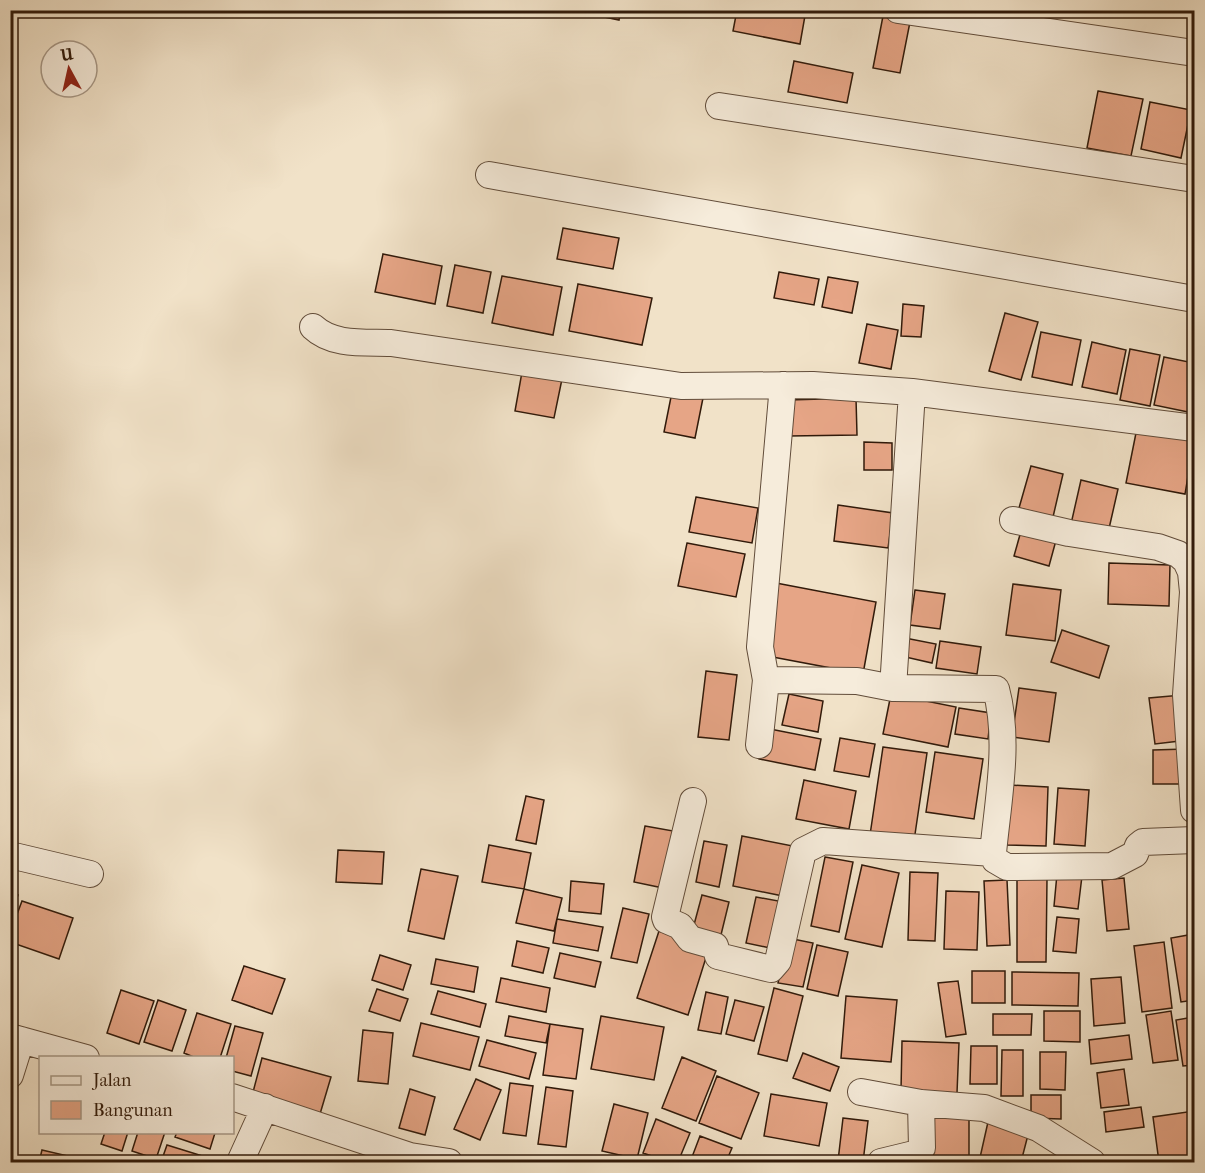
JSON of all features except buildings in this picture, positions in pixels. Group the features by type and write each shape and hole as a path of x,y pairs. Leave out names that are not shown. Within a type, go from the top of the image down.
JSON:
{"street":[{"path":"898,10 1194,53"},
{"path":"719,106 1194,179"},
{"path":"489,175 1194,299"},
{"path":"313,327 331,338 342,340 391,343 681,386 783,385 912,393 1194,428"},
{"path":"759,745 766,680 760,646 783,385"},
{"path":"893,688 912,393"},
{"path":"1013,520 1068,533 1158,548 1178,554 1186,561 1191,572 1193,592 1186,695 1194,810"},
{"path":"766,680 857,681 893,688 996,689 1002,720 1001,773 993,854 995,860 1007,867 1112,866 1135,854 1138,846 1143,842 1194,840"},
{"path":"693,801 666,920 680,926 690,939 715,946 718,956 771,969 778,961 803,850 811,845 823,841 993,854"},
{"path":"10,855 90,874"},
{"path":"10,1075 16,1038 79,1056"},
{"path":"861,1092 921,1103 984,1108 1038,1128 1092,1162"},
{"path":"234,1098 410,1156 449,1162"},
{"path":"881,1162 918,1153 922,1148 921,1103"},
{"path":"240,1162 265,1107"}]}
